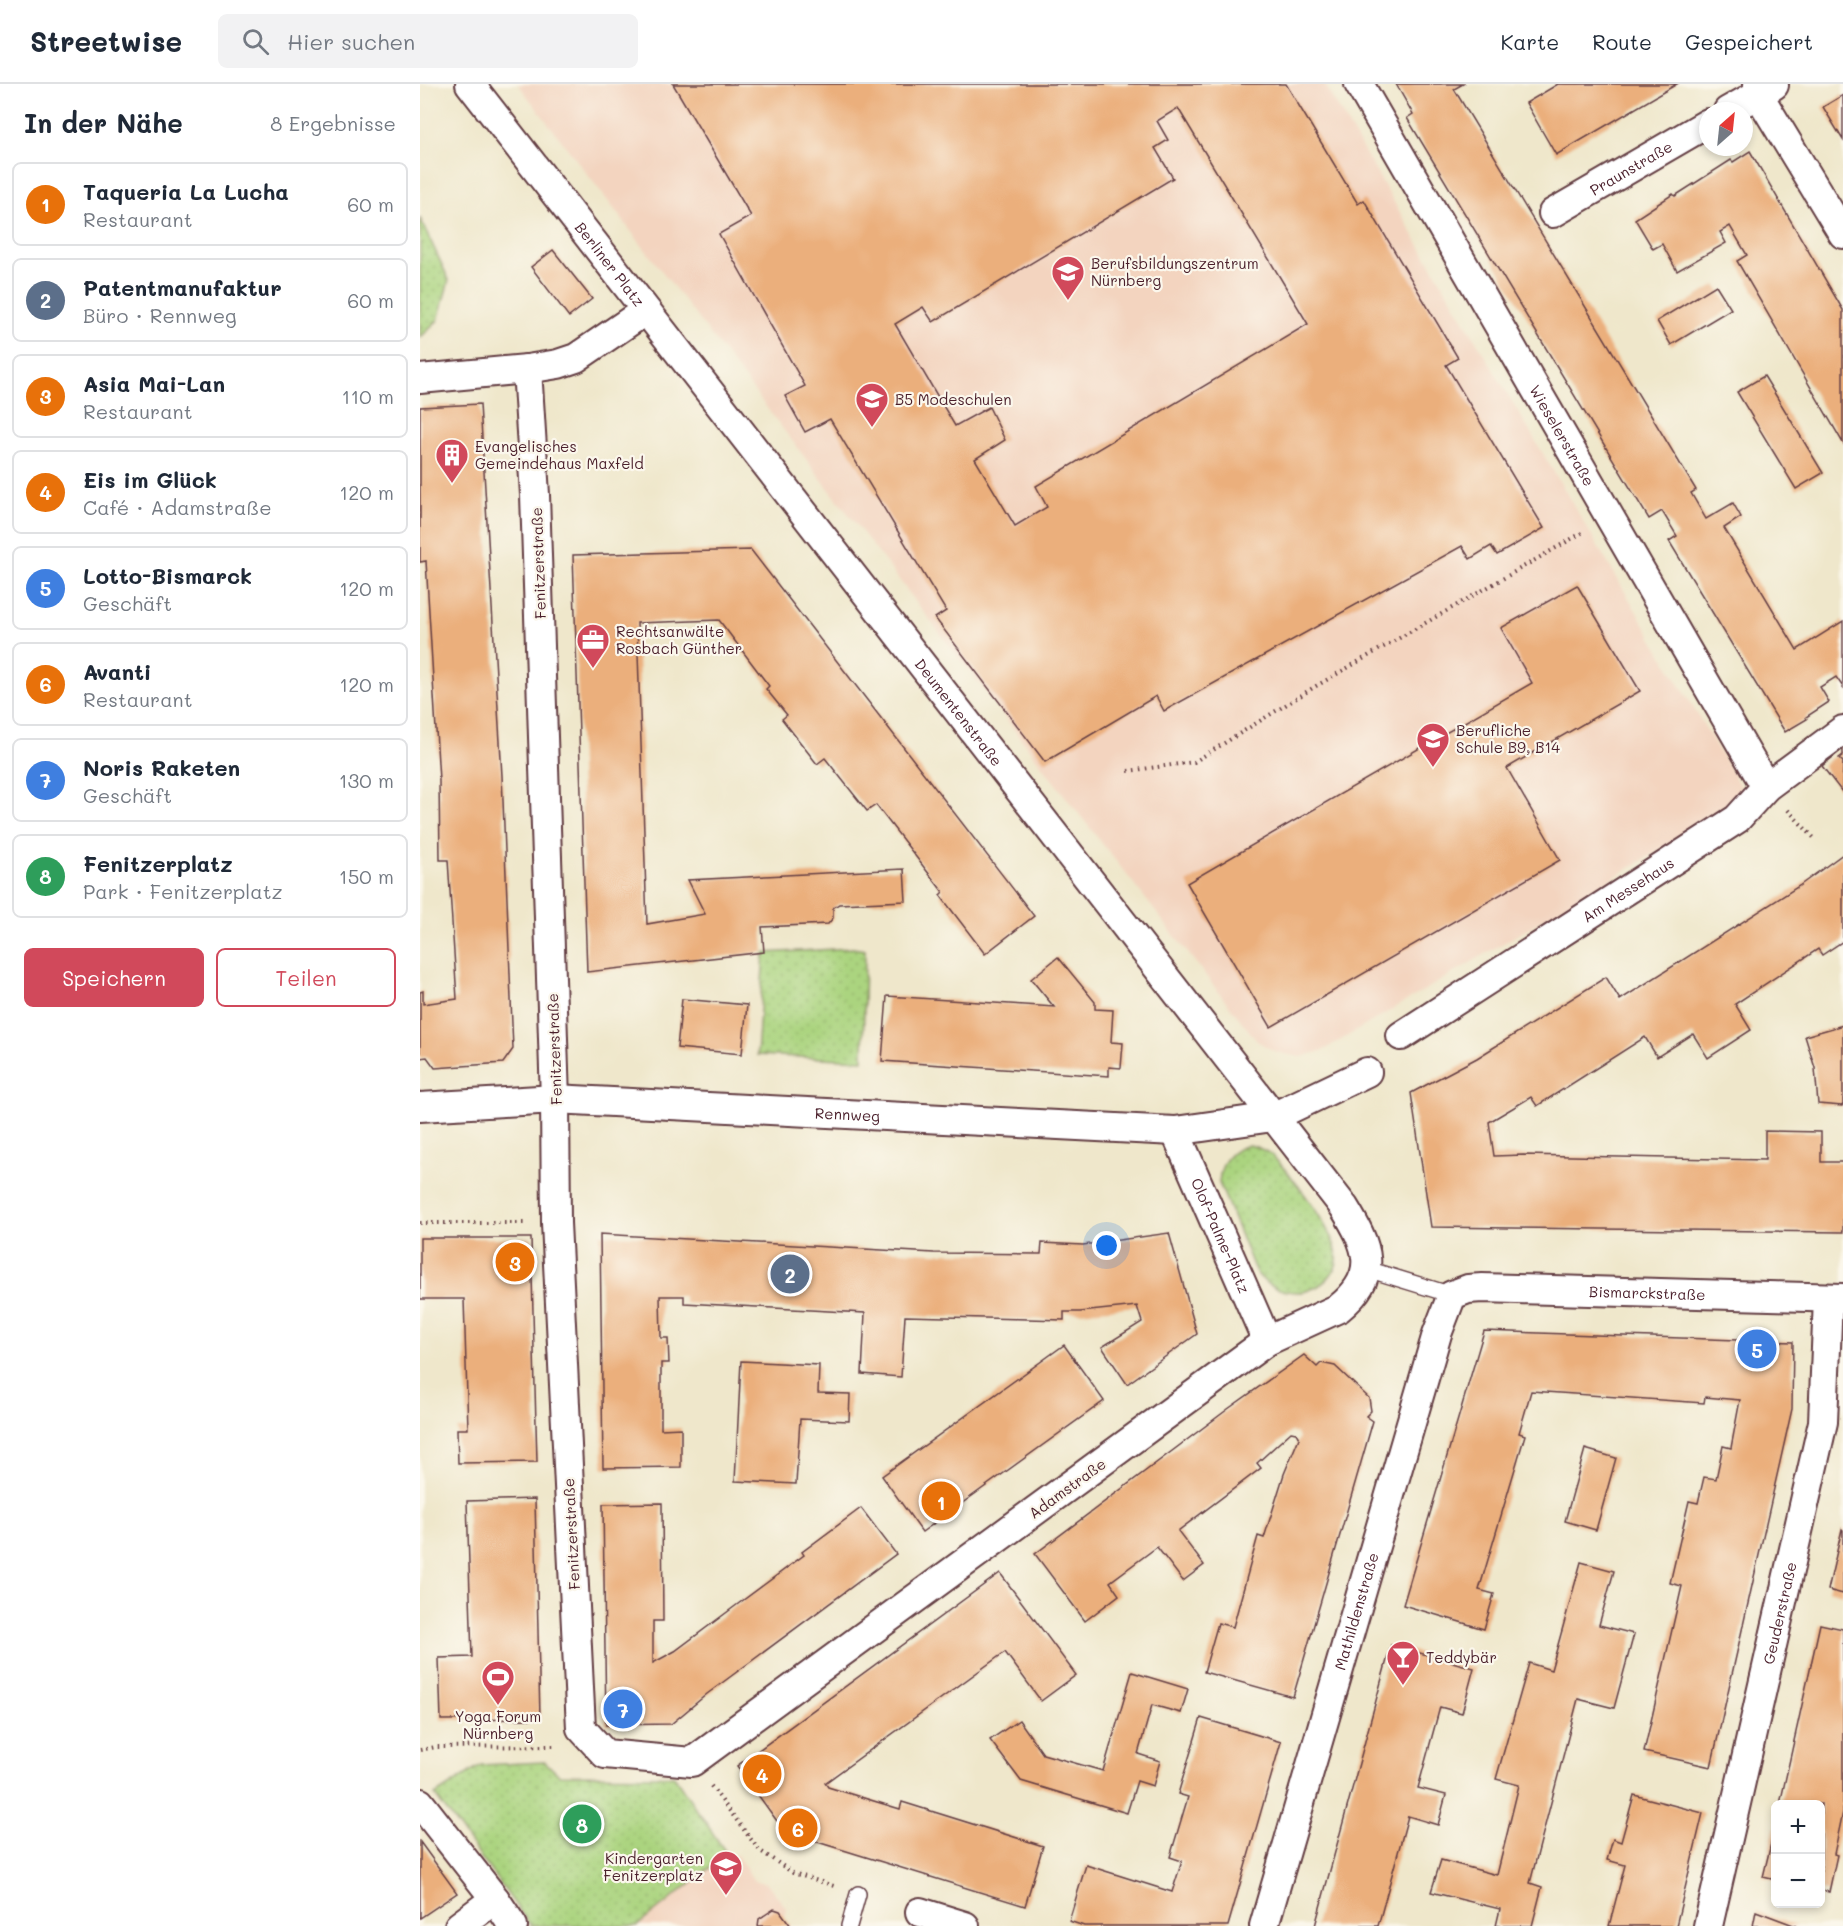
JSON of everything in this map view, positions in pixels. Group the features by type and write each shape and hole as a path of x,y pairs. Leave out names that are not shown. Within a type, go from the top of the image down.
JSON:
{"street":[{"name":"Berliner Platz","path":"420,379 558,364 576,358 645,311 470,84"},
{"name":"Wieselerstraße","path":"1359,84 1766,787"},
{"path":"1742,102 1764,87 1843,234"},
{"name":"Praunstraße","path":"1553,213 1699,128"},
{"name":"Deumentenstraße","path":"645,311 1273,1117"},
{"name":"Fenitzerstraße","path":"527,369 535,495 555,1099 556,1223 581,1728"},
{"name":"Am Messehaus","path":"1401,1036 1737,819 1766,787 1843,730"},
{"path":"1367,1071 1273,1117 1344,1207 1357,1228 1366,1251 1367,1269"},
{"name":"Rennweg","path":"420,1107 555,1099 1175,1131 1273,1117"},
{"name":"Olof-Palme-Platz","path":"1175,1131 1268,1341"},
{"name":"Adamstraße","path":"692,1762 1268,1341 1339,1308 1348,1300 1367,1269"},
{"name":"Bismarckstraße","path":"1452,1295 1468,1289 1482,1288 1836,1298"},
{"name":"Mathildenstraße","path":"1264,1926 1437,1334 1452,1295"},
{"name":"Geuderstraße","path":"1708,1926 1823,1422 1836,1298"},
{"path":"581,1728 605,1754 692,1762"},
{"path":"420,1803 495,1899 513,1926"},
{"path":"459,1926 495,1899"},
{"path":"920,1912 964,1926"}],"lane":[{"path":"1367,1269 1452,1295"},
{"path":"849,1926 858,1894"}],"path":[{"path":"1128,771 1194,762 1316,686 1611,517"},
{"path":"420,1223 556,1223"},
{"path":"420,1750 436,1747 568,1746 581,1728"},
{"path":"692,1762 759,1850 793,1873 858,1894"}],"shaded area":[{"name":"Berufsbildungszentrum Nürnberg","path":"518,84 1324,84 1747,798 1324,1050 1301,1057 1276,1052 1257,1041 1072,805"},
{"name":"Kindergarten Fenitzerplatz","path":"727,1854 737,1855 754,1881 767,1883 786,1908 784,1917 789,1926 637,1926"}],"green space":[{"path":"420,218 449,280 438,320 420,338"},
{"path":"853,948 865,950 863,1060 757,1055 764,953"},
{"path":"1249,1145 1265,1151 1278,1162 1312,1205 1336,1250 1336,1265 1329,1277 1322,1284 1307,1291 1285,1291 1264,1281 1257,1274 1219,1183 1221,1169 1227,1158 1236,1150"},
{"path":"545,1762 559,1775 674,1776 727,1854 637,1926 531,1926 435,1795 481,1765"}],"building":[{"name":"Berufsbildungszentrum Nürnberg","path":"673,84 1286,84 1358,204 1364,200 1458,358 1446,365 1544,528 1497,555 1491,546 1470,559 1462,546 1164,711 1156,696 1045,762 935,618 946,611 830,419 805,432 785,396 805,386 719,234 751,216","holes":["1178,108 1308,324 1036,486 1047,507 1015,526 975,459 1005,440 989,407 955,426 895,324 923,307 933,322 1173,178 1155,148 1168,140 1157,121"]},
{"path":"1396,84 1463,84 1454,89 1696,490 1691,493 1706,519 1733,503 1741,517 1724,528 1797,650 1843,621 1843,687 1836,677 1820,687 1829,702 1806,717 1807,719 1785,732 1669,541 1677,536 1662,511 1649,519 1407,118 1413,114"},
{"path":"1558,84 1677,84 1556,155 1526,103"},
{"path":"1843,95 1843,140 1823,107"},
{"path":"1742,156 1753,156 1843,310 1843,443 1737,261 1747,255 1730,226 1720,232 1726,243 1677,271 1662,244 1653,249 1635,219 1731,160 1733,162"},
{"path":"553,250 592,299 569,317 531,267"},
{"path":"1716,285 1731,309 1671,345 1657,321"},
{"path":"1764,376 1823,473 1796,489 1737,392"},
{"path":"480,404 502,776 513,1049 503,1063 435,1068 427,1057 420,1058 420,992 423,991 423,1004 457,999 448,860 440,860 439,780 426,561 420,562 420,407"},
{"path":"751,550 1034,916 985,954 940,895 943,892 876,805 867,811 825,758 817,764 782,719 787,715 766,689 769,686 719,620 637,623 647,924 705,914 688,880 904,869 906,901 839,904 833,908 833,918 828,924 762,927 764,952 587,972 573,555"},
{"path":"1577,585 1640,691 1507,768 1560,860 1271,1027 1187,883 1532,683 1501,628"},
{"path":"1843,749 1843,755 1839,758 1843,762 1842,792 1822,766"},
{"path":"1843,854 1843,941 1822,955 1818,949 1735,1004 1751,1030 1708,1058 1693,1034 1657,1057 1645,1037 1537,1106 1531,1097 1489,1122 1494,1156 1765,1160 1765,1131 1821,1132 1821,1162 1843,1162 1843,1232 1431,1227 1411,1093 1477,1058 1606,977 1620,1000 1799,886"},
{"path":"1058,957 1095,1002 1095,1009 1113,1010 1111,1042 1123,1043 1121,1068 1109,1067 1109,1076 882,1061 887,996 1054,1007 1031,979"},
{"path":"682,999 747,1005 742,1054 677,1048"},
{"path":"1843,1025 1843,1104 1842,1106 1818,1104 1815,1068 1805,1036"},
{"path":"1169,1233 1197,1334 1127,1384 1102,1347 1142,1322 1137,1306 1064,1312 1064,1320 905,1316 901,1377 862,1374 865,1313 684,1303 684,1296 660,1296 661,1338 668,1338 669,1363 661,1363 661,1429 681,1428 681,1467 603,1468 600,1234 934,1253 1041,1254 1042,1243 1083,1245"},
{"path":"420,1238 531,1238 537,1462 458,1463 457,1429 468,1429 464,1299 420,1299"},
{"path":"1484,1331 1793,1342 1792,1409 1711,1767 1644,1752 1682,1586 1670,1583 1689,1501 1698,1503 1704,1477 1716,1479 1723,1446 1731,1448 1740,1400 1705,1397 1704,1403 1531,1391 1519,1433 1525,1435 1479,1590 1494,1594 1484,1629 1403,1605"},
{"path":"1064,1345 1104,1401 922,1532 882,1476"},
{"path":"1304,1355 1317,1367 1321,1363 1335,1366 1369,1398 1371,1411 1366,1416 1373,1421 1293,1697 1204,1672 1218,1623 1233,1627 1258,1536 1264,1538 1284,1474 1299,1438 1296,1433 1291,1432 1257,1463 1261,1468 1178,1531 1204,1565 1183,1581 1157,1547 1110,1582 1119,1595 1085,1621 1035,1554"},
{"path":"741,1361 819,1365 818,1393 850,1394 849,1421 800,1419 796,1484 735,1481"},
{"path":"1585,1449 1616,1458 1596,1530 1565,1521"},
{"path":"535,1499 540,1719 441,1720 439,1658 472,1657 467,1501"},
{"path":"662,1503 663,1621 653,1621 653,1663 675,1651 804,1555 802,1552 861,1508 896,1554 707,1694 671,1724 606,1725 603,1504"},
{"path":"1843,1530 1843,1594 1828,1590"},
{"path":"1581,1562 1614,1571 1599,1625 1634,1634 1614,1708 1578,1699 1530,1883 1542,1887 1532,1926 1496,1926 1500,1909 1431,1892 1441,1860 1497,1875 1519,1785 1496,1779 1529,1663 1551,1670"},
{"path":"1000,1573 1076,1675 1041,1701 1005,1652 825,1783 828,1787 900,1809 902,1802 1043,1846 1025,1906 785,1832 737,1766"},
{"path":"1820,1624 1843,1629 1843,1812 1829,1892 1825,1891 1825,1800 1781,1800"},
{"path":"1391,1645 1474,1668 1462,1713 1440,1707 1418,1788 1446,1795 1438,1825 1408,1816 1378,1926 1315,1926"},
{"path":"1132,1672 1188,1689 1181,1713 1152,1705 1138,1754 1160,1761 1153,1786 1137,1781 1127,1813 1021,1781 990,1740 1019,1720 1043,1754 1103,1771"},
{"path":"1201,1718 1281,1742 1228,1926 1084,1926 1069,1921 1086,1865 1172,1892 1182,1861 1170,1857 1188,1797 1178,1794"},
{"path":"1634,1795 1703,1813 1676,1926 1609,1926 1625,1865 1607,1860 1613,1839 1621,1842"},
{"path":"420,1842 457,1893 420,1918"},
{"path":"1771,1844 1771,1879 1763,1877"},
{"path":"774,1909 780,1911 791,1926 758,1926 759,1919"},
{"path":"1756,1911 1796,1926 1753,1926"}],"place":[{"name":"Berufsbildungszentrum Nürnberg","path":"1068,301"},
{"name":"B5 Modeschulen","path":"872,428"},
{"name":"Evangelisches Gemeindehaus Maxfeld","path":"452,484"},
{"name":"Rechtsanwälte Rosbach Günther","path":"593,669"},
{"name":"Berufliche Schule B9, B14","path":"1433,768"},
{"name":"Asia Mai-Lan","path":"515,1262"},
{"name":"Patentmanufaktur","path":"790,1274"},
{"name":"Lotto-Bismarck","path":"1757,1349"},
{"name":"Taqueria La Lucha","path":"941,1501"},
{"name":"Teddybär","path":"1403,1686"},
{"name":"Yoga Forum Nürnberg","path":"498,1706"},
{"name":"Noris Raketen","path":"623,1709"},
{"name":"Eis im Glück","path":"762,1774"},
{"name":"Fenitzerplatz","path":"582,1824"},
{"name":"Avanti","path":"798,1828"},
{"name":"Kindergarten Fenitzerplatz","path":"726,1896"}]}
